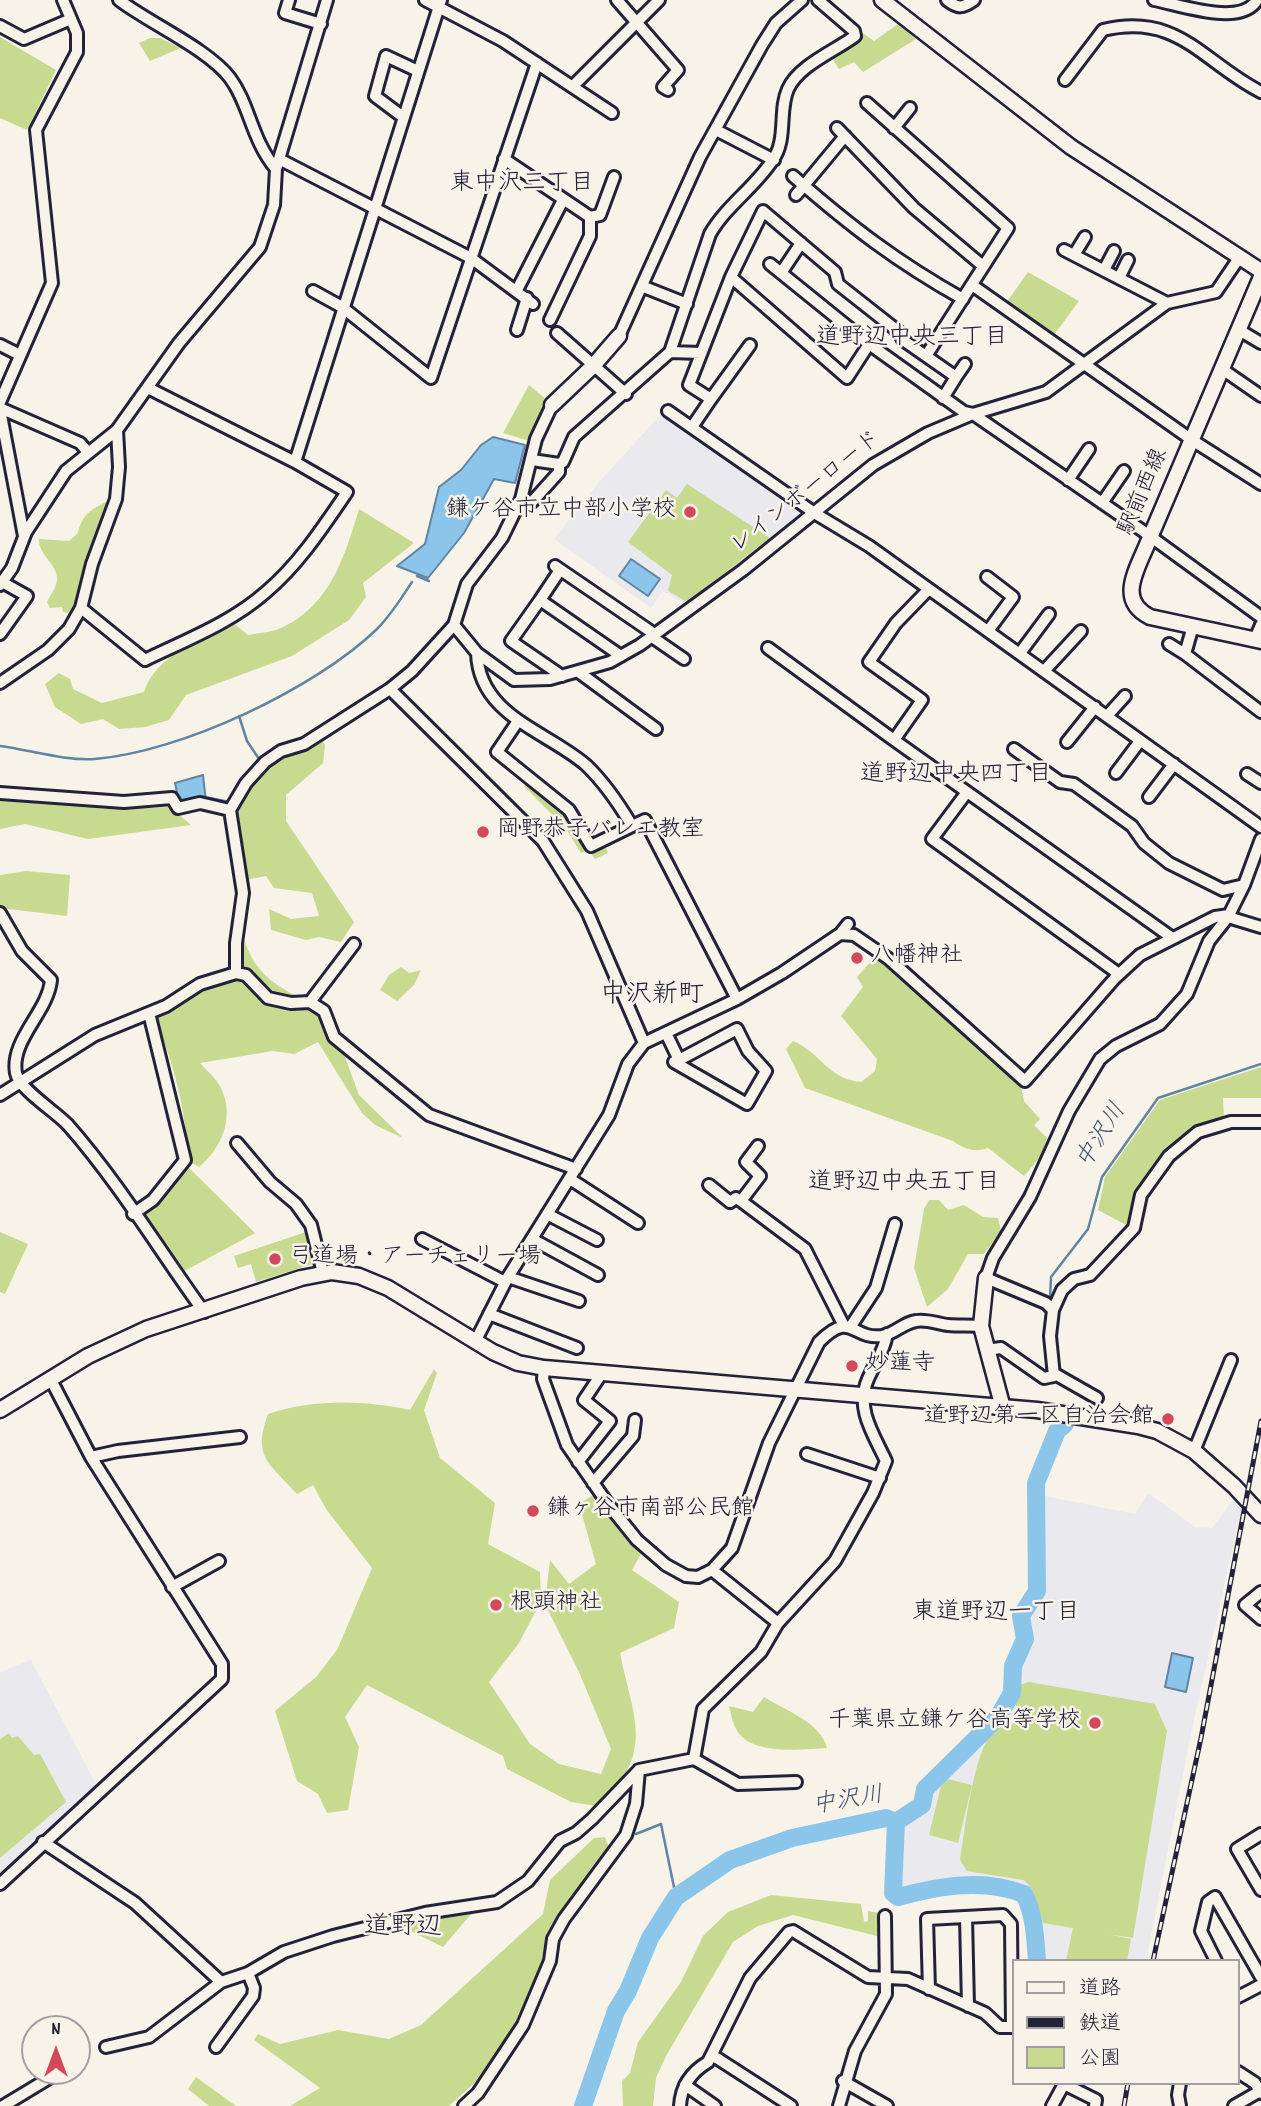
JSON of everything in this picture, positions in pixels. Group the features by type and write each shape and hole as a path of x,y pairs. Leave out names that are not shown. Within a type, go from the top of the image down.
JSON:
{"street":[{"path":"0,402 52,283 36,130 77,52 76,33 63,0"},
{"path":"119,0 222,69 237,91 256,140 279,164 374,208 471,258 517,290 530,301 517,330"},
{"path":"289,0 285,13 321,24"},
{"path":"0,634 27,596 1,583 12,568 24,536 66,471 117,430 179,343 260,247 274,205 279,164 327,0"},
{"path":"425,0 440,4 612,113"},
{"path":"617,0 678,70 663,86 668,90"},
{"path":"573,86 659,0"},
{"path":"236,973 236,943 243,893 230,810 246,783 265,762 281,751 304,744 390,689 412,671 454,625 467,584 502,538 521,499 539,430 552,405 593,366 619,336 644,287 681,194 769,34 802,0"},
{"path":"521,499 532,502 559,472 559,464 574,437 626,394 670,352 710,234 719,219 774,160 782,134 788,88 796,77 855,36 854,30 818,0"},
{"path":"882,0 1071,147 1261,271"},
{"path":"947,0 955,7 963,7 974,0"},
{"path":"1154,0 1234,15 1252,9 1257,0"},
{"path":"295,462 440,4"},
{"path":"0,26 24,39 71,19"},
{"path":"1065,80 1103,30 1146,27 1178,35 1261,92"},
{"path":"403,117 375,96 386,56 418,71"},
{"path":"313,291 342,307 431,379 537,63"},
{"path":"867,103 1008,228 926,356"},
{"path":"894,128 910,108"},
{"path":"716,130 774,160"},
{"path":"799,190 841,132 914,208 983,266"},
{"path":"504,159 590,217 600,215 614,177"},
{"path":"793,176 799,190 825,212 907,268 963,299"},
{"path":"517,290 563,200"},
{"path":"712,399 689,385 731,277 763,211 835,272 838,284 956,377"},
{"path":"550,320 590,236 590,217"},
{"path":"1085,237 1069,253 1167,303"},
{"path":"781,274 801,243"},
{"path":"1104,270 1114,251"},
{"name":"レインボーロード","path":"477,653 514,680 534,681 580,673 621,656 816,514 873,465 928,433 973,414 1046,392 1167,303 1216,292 1239,258"},
{"path":"1119,278 1128,260"},
{"path":"770,264 869,344 943,398 964,412 973,414 1151,536 1261,617"},
{"path":"731,277 847,377 869,344"},
{"name":"駅前西線","path":"1258,640 1150,617 1137,610 1130,598 1132,585 1151,536 1261,277"},
{"path":"972,285 1192,440 1261,484"},
{"path":"644,287 687,304"},
{"path":"1239,330 1261,343"},
{"path":"557,333 626,394"},
{"path":"0,345 20,355"},
{"path":"692,427 750,345"},
{"path":"670,352 701,354"},
{"path":"943,398 965,364"},
{"path":"1222,369 1261,396"},
{"path":"81,608 145,660 239,612 286,573 347,492 295,462 148,388"},
{"path":"0,409 79,443 87,452"},
{"path":"0,409 24,536"},
{"path":"668,411 929,589 1261,827"},
{"path":"0,683 48,650 69,629 81,608 92,564 117,499 120,467 117,430"},
{"path":"1069,480 1089,449"},
{"path":"533,460 559,464"},
{"path":"1102,503 1124,471"},
{"path":"562,677 511,641 540,600 558,568 684,659"},
{"path":"987,577 1013,597 988,631"},
{"path":"894,740 922,700 869,662 895,623 929,589"},
{"path":"540,600 621,656"},
{"path":"1020,653 1049,614"},
{"path":"454,625 477,653 480,678 487,691 518,721 584,763 609,790 632,826"},
{"path":"1258,640 1261,625"},
{"path":"1185,654 1193,626"},
{"path":"1044,671 1080,631"},
{"path":"1170,644 1261,712"},
{"path":"768,648 1171,937"},
{"path":"580,673 651,730"},
{"path":"390,689 543,841 587,911 644,1043"},
{"path":"1107,716 1125,696"},
{"path":"1067,742 1095,707"},
{"path":"518,721 496,752 569,810 591,846 645,820 737,999"},
{"path":"1116,773 1140,741"},
{"path":"1014,749 1060,782 1074,784 1132,826 1144,843 1170,863 1223,890 1244,885"},
{"path":"1149,797 1174,764"},
{"path":"1247,774 1261,783"},
{"path":"967,792 932,839 1119,974"},
{"path":"0,793 124,802 172,798 178,808 201,803 230,810"},
{"path":"1003,1408 981,1326 986,1279 993,1258 1030,1197 1069,1111 1100,1059 1168,1017 1187,994 1209,940 1229,916 1244,885 1261,839"},
{"path":"0,913 22,951 51,980 50,995 20,1046 15,1062 19,1081 66,1123 110,1176 133,1214 204,1312"},
{"path":"840,934 854,935 889,959 1025,1081 1119,974 1140,955 1215,917 1229,916 1261,927"},
{"path":"475,1342 531,1239 612,1110 628,1064 644,1043 737,999 840,934 848,924"},
{"path":"310,1002 354,944"},
{"path":"0,1095 95,1035 166,1006 200,984 236,973 246,975 268,998 291,1003 310,1002 324,1012 334,1037 429,1115 576,1169"},
{"path":"133,1214 153,1200 185,1160 149,1013"},
{"path":"737,1029 748,1051 766,1071 747,1104 674,1062 679,1060 737,1029"},
{"path":"666,1033 679,1060"},
{"path":"1055,1374 1050,1336 1053,1310 1062,1290 1073,1279 1090,1275 1134,1228 1141,1195 1169,1156 1198,1132 1231,1122 1261,1122"},
{"path":"237,1143 311,1225 323,1273"},
{"path":"741,1201 760,1176 743,1160 758,1146"},
{"path":"570,1179 638,1223"},
{"path":"709,1185 730,1202 736,1198 741,1201 805,1249 847,1325 873,1336 887,1334 920,1320 946,1325 981,1326"},
{"path":"547,1214 597,1240"},
{"path":"544,1368 543,1379 568,1445 593,1483 637,1540 666,1564 686,1576 698,1577 712,1570 736,1539 769,1443 798,1390 819,1342 832,1329 847,1325 876,1288 895,1224"},
{"path":"422,1239 507,1280 579,1301"},
{"path":"531,1239 598,1275"},
{"path":"0,1410 50,1378 137,1333 323,1273 359,1276 388,1288 475,1342 518,1363 544,1368 1037,1410 1138,1426 1176,1439 1194,1451 1234,1486 1261,1515"},
{"path":"986,1279 1046,1303 1053,1310"},
{"path":"489,1314 576,1348"},
{"path":"694,1759 703,1709 761,1652 778,1623 835,1561 880,1478 886,1461 867,1424 865,1395 869,1379 883,1354 887,1334"},
{"path":"986,1350 1001,1348 1044,1378 1050,1379 1055,1374"},
{"path":"1194,1451 1231,1360"},
{"path":"578,1462 610,1421 584,1400 602,1373"},
{"path":"1055,1374 1097,1398"},
{"path":"0,1884 222,1679 222,1664 91,1457 50,1378"},
{"path":"593,1483 633,1436 635,1420"},
{"path":"91,1457 118,1451 240,1437"},
{"path":"807,1454 880,1478"},
{"path":"172,1587 219,1561"},
{"path":"712,1570 778,1623"},
{"path":"1261,1592 1245,1605 1261,1619"},
{"path":"106,2047 149,2037 221,1982 248,1973 284,1952 333,1936 425,1913 497,1902 527,1881 560,1841 576,1833 592,1819 639,1770 694,1759 738,1784 796,1783"},
{"path":"464,2106 478,2093 523,2025 550,1961 553,1939 564,1919 626,1835 636,1804 639,1770"},
{"path":"1261,1834 1237,1849 1261,1890"},
{"path":"43,1842 135,1903 221,1982"},
{"path":"1215,1959 1201,1931 1208,1902 1215,1898 1261,1977"},
{"path":"680,2106 685,2085 712,2055 750,1978 789,1932 793,1931 868,1977 908,1979 929,1989 985,2013 1000,2027 1012,2027 1011,1924 1003,1915 927,1919 929,1989"},
{"path":"839,2106 843,2081 855,2051 882,2004 887,1979 886,1916"},
{"path":"966,1917 968,2006"},
{"path":"216,2047 253,1996 254,1988 248,1973"},
{"path":"1240,1996 1261,1985"},
{"path":"712,2055 791,2106"},
{"path":"1234,2106 1261,2092 1240,2074"},
{"path":"843,2081 887,2106"},
{"path":"3,2106 38,2085"},
{"path":"685,2085 715,2106"},
{"path":"1052,2106 1063,2085"},
{"path":"1066,2085 1096,2100 1095,2106"},
{"path":"1180,2085 1180,2106"}],"shaded area":[{"name":"鎌ケ谷市立中部小学校","path":"664,411 805,510 807,515 686,605 663,591 651,608 554,539 601,480"},
{"name":"千葉県立鎌ケ谷高等学校","path":"1148,1493 1195,1527 1212,1528 1236,1496 1243,1502 1191,1733 1146,1959 1039,1959 1033,1908 1025,1898 995,1890 937,1890 901,1899 905,1826 927,1809 938,1781 1008,1713 1040,1584 1040,1495 1135,1514"},
{"path":"31,1660 97,1786 0,1876 0,1672"}],"green space":[{"path":"898,24 916,39 863,72 854,62 839,69 831,57 863,33 874,41"},
{"path":"0,37 56,70 27,130 0,118"},
{"path":"150,38 160,38 181,48 150,61 139,43"},
{"path":"1028,272 1079,301 1054,335 1006,303"},
{"path":"529,385 548,401 529,441 503,433"},
{"path":"687,484 770,538 687,602 668,591 672,575 628,542 666,490 677,498"},
{"path":"106,502 112,505 100,536 91,546 78,604 72,614 63,612 62,607 50,608 47,602 56,584 57,575 42,550 39,539 69,541 78,533 88,514"},
{"path":"359,509 414,543 363,583 366,597 349,620 292,656 186,695 169,720 145,727 119,729 103,719 81,724 55,707 45,684 59,673 70,679 73,689 102,703 144,692 158,668 180,650 232,622 248,635 277,630 301,616 325,591 334,576"},
{"path":"315,734 325,745 323,763 286,795 286,821 354,922 341,942 319,937 306,940 271,930 269,909 291,919 319,916 312,893 274,888 266,876 246,880 236,834 239,805 254,778 288,745"},
{"path":"526,784 565,810 590,849 604,844 608,853 595,859 588,850 581,853 566,829 524,786"},
{"path":"10,795 107,809 170,807 191,825 88,839 25,824 0,829 0,796"},
{"path":"26,871 70,875 67,916 0,908 0,875"},
{"path":"242,930 254,961 273,982 328,1011 359,1095 403,1138 375,1125 362,1113 318,1042 294,1054 273,1051 200,1063 221,1088 227,1110 226,1121 220,1141 199,1167 187,1160 185,1123 178,1086 154,1015 208,984 235,975"},
{"path":"882,957 1020,1082 1024,1101 1040,1119 1034,1125 1047,1138 1041,1156 1024,1176 988,1148 965,1148 953,1141 805,1088 786,1049 793,1041 833,1071 850,1080 861,1082 875,1071 877,1059 841,1016 863,987 857,977 872,960"},
{"path":"401,967 409,973 421,970 414,985 397,1001 380,990 389,975"},
{"path":"1261,1067 1261,1098 1223,1098 1224,1120 1189,1133 1162,1159 1142,1192 1128,1226 1098,1210 1105,1177 1160,1100"},
{"path":"186,1165 255,1233 179,1274 137,1215"},
{"path":"929,1200 939,1200 948,1210 964,1205 983,1217 998,1218 1001,1231 984,1254 968,1254 948,1289 927,1307 914,1268 924,1209"},
{"path":"0,1232 28,1244 5,1294 0,1292"},
{"name":"弓道場・アーチェリー場","path":"306,1232 316,1263 256,1282 251,1264 238,1268 234,1256"},
{"path":"434,1369 437,1373 424,1410 440,1458 495,1503 488,1544 540,1572 541,1601 519,1643 489,1682 530,1744 559,1764 601,1774 611,1749 579,1672 545,1604 550,1560 569,1584 596,1564 579,1504 593,1495 641,1554 632,1570 679,1602 674,1628 620,1653 634,1718 634,1752 616,1787 597,1806 571,1802 507,1769 503,1756 367,1685 345,1717 359,1747 348,1810 327,1813 318,1794 297,1781 275,1711 316,1677 337,1650 372,1568 326,1509 313,1485 297,1494 271,1466 263,1450 262,1440 268,1414 303,1406 338,1403 374,1404 410,1410"},
{"path":"1029,1682 1155,1704 1167,1731 1133,1938 1108,1934 1131,1939 1127,1959 1066,1959 1073,1928 1043,1923 1029,1885 1023,1880 967,1871 960,1860 980,1756 995,1729 1013,1724 1019,1685"},
{"path":"764,1697 810,1724 827,1748 776,1749 751,1743 742,1737 734,1725 729,1706 753,1712"},
{"path":"9,1733 12,1738 18,1736 34,1755 40,1754 66,1802 0,1858 0,1739"},
{"path":"943,1778 972,1785 958,1843 929,1835"},
{"path":"605,1837 609,1848 549,1942 525,2007 481,2077 449,2106 290,2106 320,2088 254,2040 258,2034 280,2044 338,2030 389,2039 421,2025 543,1914 550,1880 594,1838"},
{"path":"771,1895 861,1904 864,1922 868,1921 868,1911 879,1913 881,1937 793,1915 758,1926 733,1942 666,2056 656,2078 653,2106 623,2106 622,2081 630,2073 638,2042 681,1982 703,1936 728,1912"},
{"path":"470,1909 472,1913 443,1947 398,1925 427,1915"},
{"path":"196,2077 236,2106 209,2106 188,2089"}],"water":[{"path":"493,437 525,445 515,483 494,479 464,533 428,578 397,566 425,544 439,487 461,470 481,445"},
{"path":"631,559 660,579 648,596 619,576"},
{"path":"203,775 206,802 180,806 175,783"},
{"path":"1172,1653 1193,1658 1186,1692 1165,1687"}],"waterway":[{"path":"417,576 429,581"},
{"path":"0,746 60,757 95,759 129,754 206,731 283,695 351,652 382,624 412,582"},
{"path":"204,797 230,802 236,787 259,759 247,741 239,716"},
{"name":"中沢川","path":"1050,1299 1051,1277 1088,1229 1102,1177 1158,1098 1261,1064"},
{"name":"中沢川","path":"583,2106 616,2011 628,1991 650,1938 676,1897 730,1860 792,1838 886,1818 896,1822 922,1805 925,1789 998,1717 1012,1693 1013,1666 1025,1639 1021,1616 1037,1591 1036,1483 1057,1431 1065,1424"},
{"path":"896,1822 893,1893 898,1897 945,1887 977,1885 1024,1894 1032,1919 1037,1959"},
{"path":"636,1834 661,1824 676,1897"}],"railway":[{"path":"1153,1959 1201,1738 1261,1421"},
{"path":"1124,2106 1128,2085"}],"place":[{"name":"鎌ケ谷市立中部小学校","path":"690,512"},
{"name":"岡野恭子バレエ教室","path":"483,832"},
{"name":"八幡神社","path":"857,958"},
{"name":"弓道場・アーチェリー場","path":"275,1259"},
{"name":"妙蓮寺","path":"852,1366"},
{"name":"道野辺第一区自治会館","path":"1168,1419"},
{"name":"鎌ヶ谷市南部公民館","path":"533,1511"},
{"name":"根頭神社","path":"496,1605"},
{"name":"千葉県立鎌ケ谷高等学校","path":"1095,1723"}],"district":[{"name":"東中沢三丁目","path":"522,186"},
{"name":"道野辺中央三丁目","path":"912,340"},
{"name":"道野辺中央四丁目","path":"956,777"},
{"name":"中沢新町","path":"652,997"},
{"name":"道野辺中央五丁目","path":"904,1185"},
{"name":"東道野辺一丁目","path":"996,1615"},
{"name":"道野辺","path":"403,1929"}]}
